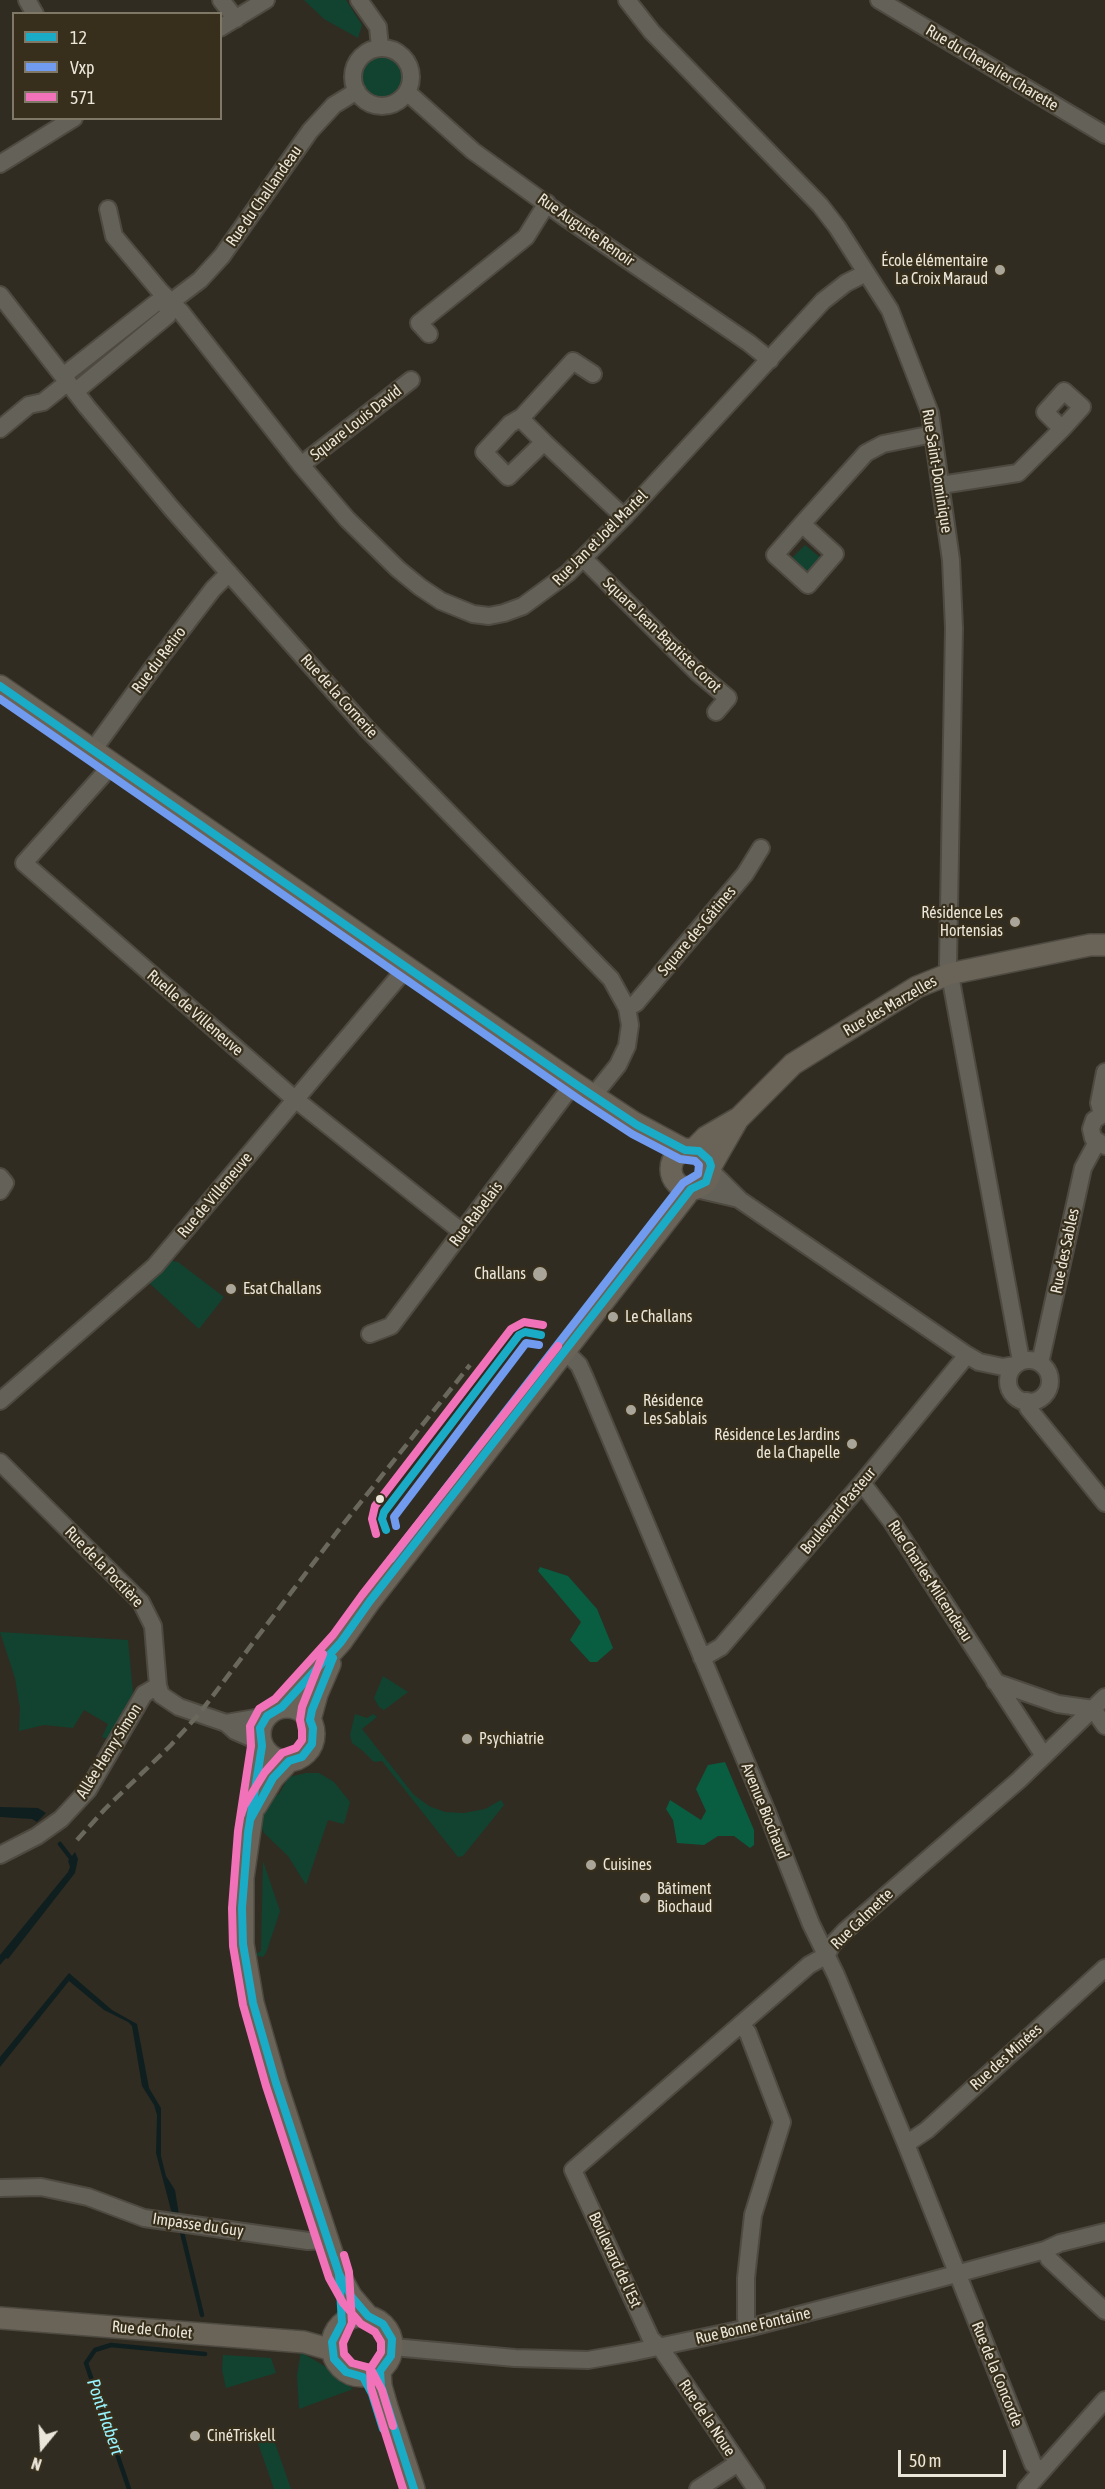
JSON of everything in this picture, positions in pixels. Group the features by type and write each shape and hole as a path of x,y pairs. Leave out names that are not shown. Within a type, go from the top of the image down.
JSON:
{"main road":[{"path":"0,686 593,1096 637,1125 689,1150 705,1155 711,1168 706,1182 693,1189 370,1601 341,1642 260,1728 261,1744 243,1878 242,1920 246,1964 253,2003 276,2083 339,2274 351,2296 368,2316 383,2324 389,2331 393,2347 387,2365 372,2374 354,2376 339,2366 336,2336 339,2274"},
{"name":"Rue des Marzelles","path":"689,1150 706,1137 738,1119 793,1064 918,987 949,974 1090,945 1105,945"},
{"name":"Rue des Marzelles","path":"711,1168 738,1119"},
{"path":"637,1125 656,1143 680,1186 693,1189"},
{"path":"651,1243 663,1213 675,1157 689,1150"},
{"path":"310,1720 323,1678 341,1642"},
{"path":"261,1744 273,1758 289,1761 302,1757 312,1744 313,1728 310,1720 298,1709 274,1712"},
{"path":"253,1811 273,1778 289,1761"},
{"path":"336,2336 359,2316 368,2316"},
{"name":"Rue de Cholet","path":"0,2318 304,2342 336,2336"},
{"path":"372,2374 372,2394 402,2489"},
{"path":"372,2374 381,2386 414,2489"}],"street":[{"path":"220,0 236,19"},
{"path":"222,27 266,0"},
{"path":"359,0 378,27 380,48"},
{"name":"Rue Saint-Dominique","path":"627,0 652,32 820,205 851,246 890,310 930,413 951,560 954,628 949,974 1018,1363"},
{"name":"Rue du Chevalier Charette","path":"879,0 1105,135"},
{"path":"380,48 400,53 409,64 411,79 407,92 398,102 385,106 372,104 357,91 353,72 358,60 367,52 380,48"},
{"name":"Rue du Challandeau","path":"0,429 28,405 43,402 168,315 171,302 200,279 222,256 324,114 347,95 357,91"},
{"name":"Rue Auguste Renoir","path":"407,92 473,151 749,343 770,360"},
{"path":"0,164 71,120"},
{"path":"429,333 419,323 526,237 547,204"},
{"name":"Rue Jan et Joël Martel","path":"108,209 114,236 171,302 347,519 398,570 441,601 460,611 489,616 524,606 545,592 584,558 823,302 842,286 866,273"},
{"name":"Rue de la Cornerie","path":"0,295 172,509 229,573 403,767 611,979 627,1008 630,1025 627,1046 618,1065 593,1096"},
{"path":"544,442 508,477 484,452 510,424 522,417 573,361 593,374"},
{"name":"Square Louis David","path":"301,465 411,380"},
{"path":"522,417 544,442 624,517"},
{"path":"941,485 1018,473 1062,429"},
{"path":"802,524 866,453 883,444 933,434"},
{"name":"Square Jean-Baptiste Corot","path":"584,558 697,672 728,698 716,712"},
{"name":"Rue du Retiro","path":"93,750 213,589 229,573"},
{"name":"Ruelle de Villeneuve","path":"102,776 24,863 295,1100 462,1232"},
{"name":"Square des Gâtines","path":"627,1008 636,1003 738,883 761,848"},
{"name":"Rue de Villeneuve","path":"0,1401 155,1266 407,967"},
{"path":"1101,1144 1091,1134 1092,1124 1103,1114 1098,1103 1105,1072"},
{"name":"Rue Rabelais","path":"370,1334 391,1326 574,1083"},
{"name":"Rue des Sables","path":"1040,1363 1083,1168 1101,1144"},
{"path":"711,1168 740,1200 973,1358 985,1371 1008,1384 1015,1396 1027,1401 1041,1398 1049,1387 1049,1373 1040,1363 1030,1360 1003,1367 973,1358"},
{"path":"0,1177 5,1183 0,1191"},
{"path":"693,1189 740,1200"},
{"name":"Avenue Biochaud","path":"566,1352 579,1365 585,1378 767,1812 811,1924 827,1955 906,2144 957,2274"},
{"name":"Boulevard Pasteur","path":"702,1658 721,1647 973,1358"},
{"path":"1008,1384 1009,1377 1018,1363"},
{"path":"1027,1401 1028,1408 1105,1503"},
{"name":"Rue de la Poctière","path":"0,1462 141,1602 153,1626 158,1686"},
{"name":"Rue Charles Milcendeau","path":"862,1483 892,1522 1044,1756"},
{"path":"995,1682 1058,1704 1099,1703 1105,1726"},
{"path":"158,1686 161,1695 167,1701 226,1723 235,1731 261,1744"},
{"name":"Allée Henry Simon","path":"0,1855 55,1824 88,1790 144,1694 158,1686"},
{"name":"Rue Calmette","path":"573,2170 809,1965 827,1955 831,1946 845,1931 1044,1756 1099,1703"},
{"path":"226,1723 274,1712"},
{"name":"Rue des Minées","path":"906,2144 927,2130 1105,1968"},
{"path":"741,2024 748,2033 782,2122 753,2215 746,2278 748,2328"},
{"name":"Boulevard de l'Est","path":"573,2170 651,2339 660,2347"},
{"name":"Impasse du Guy","path":"0,2188 41,2187 88,2197 144,2218 171,2223 308,2241 328,2240"},
{"name":"Rue Bonne Fontaine","path":"393,2347 515,2358 588,2360 748,2328 957,2274 1045,2250 1060,2242 1105,2232"},
{"path":"1045,2250 1049,2259 1105,2311"},
{"name":"Rue de la Concorde","path":"957,2274 1029,2454 1041,2471"},
{"name":"Rue de la Noue","path":"660,2347 756,2489"},
{"path":"1026,2489 1105,2400"},
{"path":"698,2489 738,2463"}],"green space":[{"path":"304,0 346,0 362,25 358,38 324,19"},
{"path":"382,54 391,55 399,60 404,68 404,86 399,94 391,99 382,100 373,99 365,94 360,86 359,77 360,68 365,60 373,55"},
{"path":"805,545 821,558 807,575 791,559"},
{"path":"178,1262 224,1297 199,1329 146,1280 163,1263"},
{"path":"540,1567 568,1576 597,1609 613,1648 597,1662 590,1662 570,1640 581,1622 538,1571"},
{"path":"0,1632 128,1640 133,1693 107,1739 102,1737 108,1724 84,1710 73,1728 44,1725 19,1731 20,1708 15,1678"},
{"path":"383,1676 408,1692 384,1710 379,1707 374,1698"},
{"path":"355,1714 367,1718 373,1714 377,1717 362,1729 414,1795 429,1806 445,1812 464,1813 485,1809 501,1800 504,1805 463,1856 458,1857 382,1761 374,1762 352,1743 350,1735"},
{"path":"725,1762 754,1830 754,1845 750,1848 734,1836 718,1836 704,1845 677,1843 673,1820 666,1809 670,1800 701,1820 706,1811 696,1789 708,1765"},
{"path":"319,1773 334,1782 350,1802 344,1824 328,1820 306,1885 288,1856 264,1833 261,1824 269,1798 279,1794 289,1777"},
{"path":"263,1861 280,1911 263,1957 254,1955 261,1951"},
{"path":"301,2352 326,2367 353,2389 299,2409 297,2375"},
{"path":"223,2355 271,2358 276,2373 226,2388 222,2370"},
{"path":"271,2432 291,2489 274,2489 257,2440 259,2436"}],"shaded area":[{"path":"0,1807 38,1808 46,1813 37,1822 32,1819 0,1817"},
{"path":"75,1852 78,1859 75,1873 8,1959 6,1958 0,1965 0,1955 68,1872 70,1867 68,1861"},
{"path":"69,1973 112,2010 137,2024 149,2088 161,2108 161,2156 166,2176 175,2190 179,2215 172,2214 156,2153 157,2115 154,2105 142,2086 132,2026 128,2022 104,2010 69,1981 0,2067 0,2057"}],"waterway":[{"path":"60,1844 73,1861"},
{"path":"181,2228 202,2315"},
{"name":"Pont Habert","path":"129,2489 86,2363 95,2350 111,2345 205,2354"}],"railway":[{"path":"77,1840 199,1714 337,1532 470,1365"}],"transit line":[{"name":"12","path":"0,686 574,1083 637,1125 685,1150 699,1151 709,1160 711,1166 706,1182 691,1189 370,1601 341,1642 282,1707 267,1716 260,1728 262,1746 248,1833 242,1908 243,1944 253,2003 276,2083 339,2274 351,2296 368,2316 383,2324 392,2339 391,2356 380,2371 381,2386 414,2489"},
{"name":"Vxp","path":"0,699 580,1100 632,1134 680,1159 695,1161 699,1165 698,1174 683,1183 391,1559"},
{"name":"571","path":"376,1534 372,1519 375,1506 511,1329 524,1322 543,1325"},
{"name":"12","path":"386,1530 382,1519 384,1512 519,1335 525,1332 541,1335"},
{"name":"Vxp","path":"396,1526 394,1517 526,1343 539,1345"},
{"name":"571","path":"403,2489 371,2388 370,2369 381,2352 381,2342 375,2332 361,2324 343,2303 329,2278 266,2086 243,2005 233,1946 232,1908 238,1831 251,1746 250,1726 259,1709 275,1699 333,1635 558,1346"},
{"name":"571","path":"241,1815 265,1772 282,1753 296,1748 302,1740 300,1720 302,1707 323,1654"},
{"name":"12","path":"251,1818 273,1778 289,1761 302,1757 312,1744 313,1728 310,1720 312,1710 333,1658"},
{"name":"571","path":"344,2255 349,2272 352,2323 343,2343 344,2354 352,2363 367,2367 372,2371 382,2390 393,2426"},
{"name":"12","path":"334,2258 339,2274 342,2323 332,2342 334,2359 346,2372 363,2377 372,2394 383,2429"}],"place":[{"name":"École élémentaire La Croix Maraud","path":"1000,270"},
{"name":"Résidence Les Hortensias","path":"1015,922"},
{"name":"Challans","path":"540,1274"},
{"name":"Esat Challans","path":"231,1289"},
{"name":"Le Challans","path":"613,1317"},
{"name":"Résidence Les Sablais","path":"631,1410"},
{"name":"Résidence Les Jardins de la Chapelle","path":"852,1444"},
{"name":"Psychiatrie","path":"467,1739"},
{"name":"Cuisines","path":"591,1865"},
{"name":"Bâtiment Biochaud","path":"645,1898"},
{"name":"CinéTriskell","path":"195,2436"}]}
